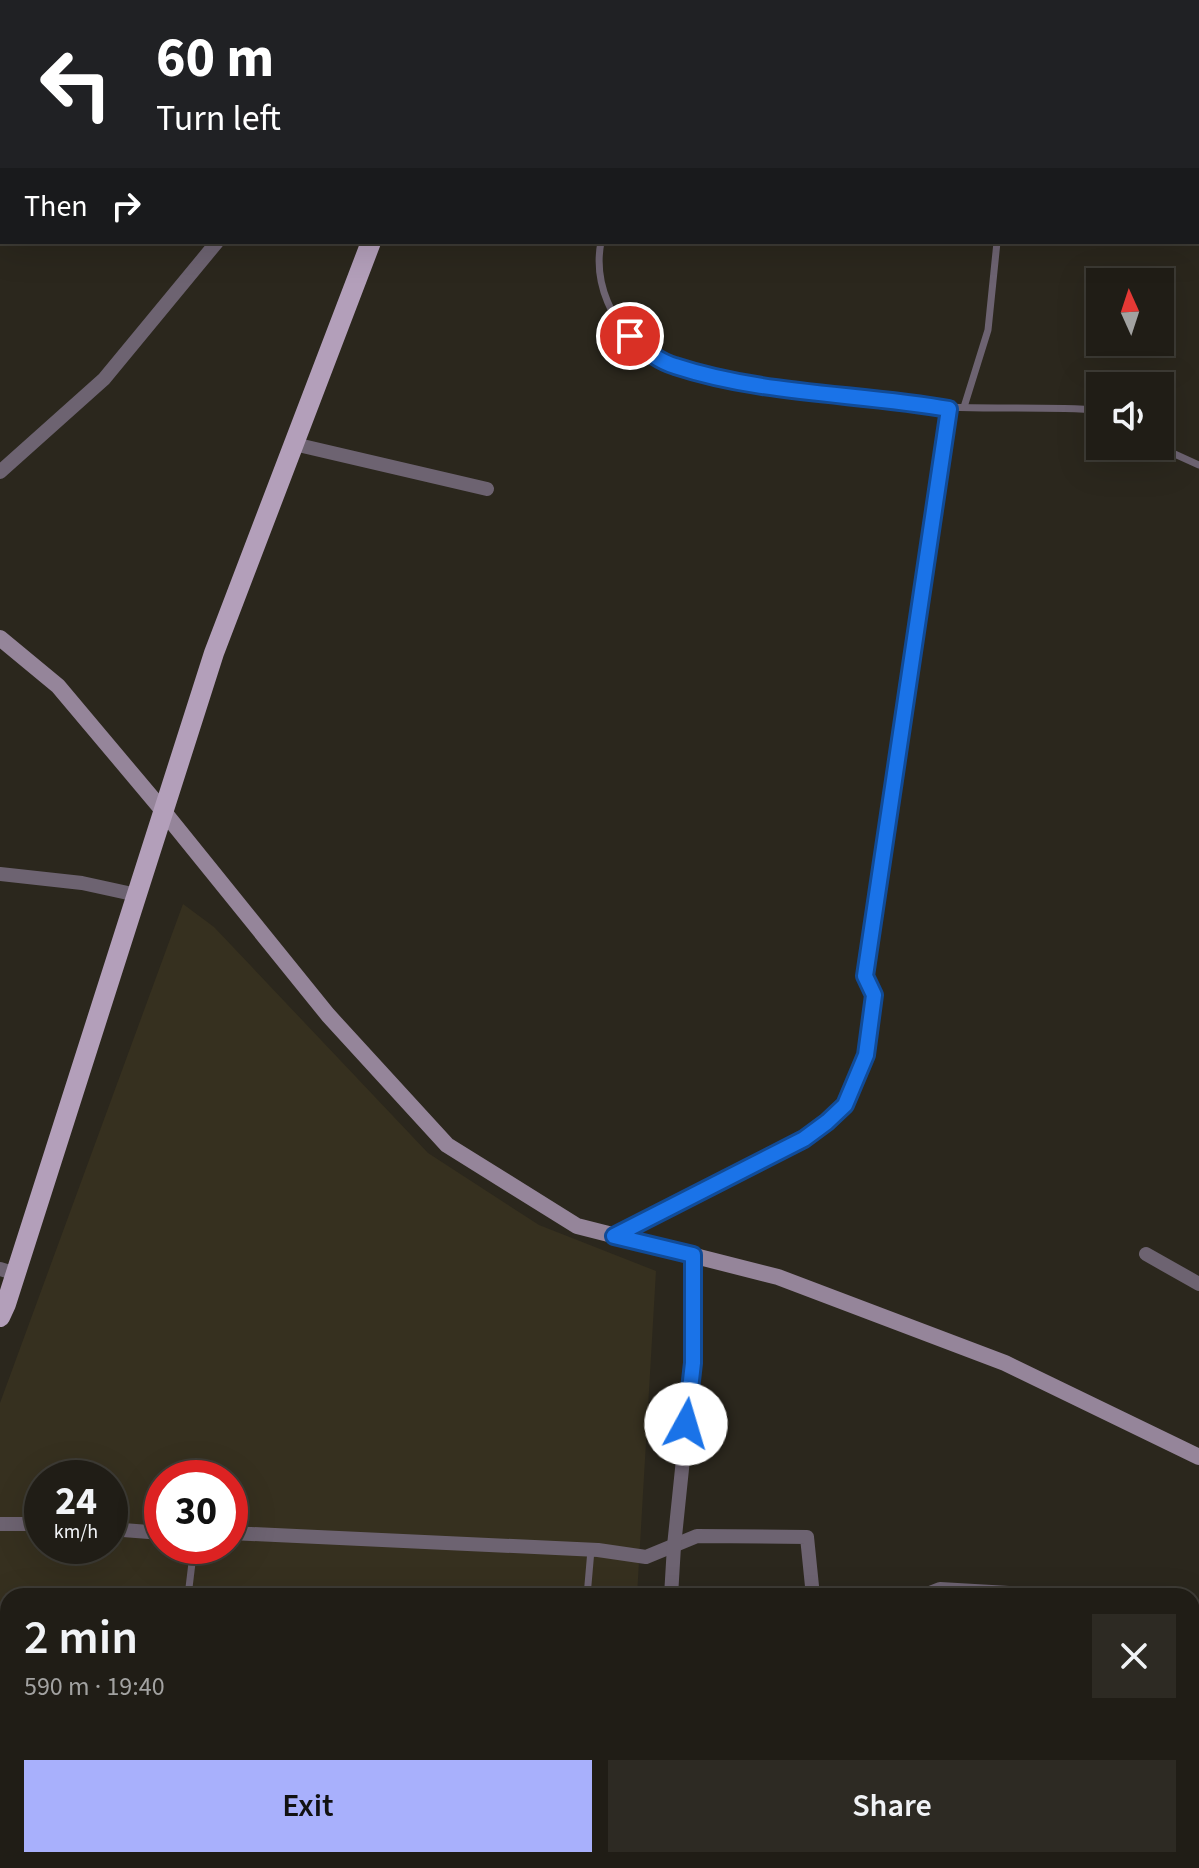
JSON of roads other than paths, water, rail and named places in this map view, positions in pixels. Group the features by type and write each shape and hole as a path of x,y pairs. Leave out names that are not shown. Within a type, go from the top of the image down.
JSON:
{"main road":[{"path":"0,1317 8,1272 137,895 214,653 370,244"}],"street":[{"path":"0,472 104,379 215,244"},
{"path":"294,444 487,489"},
{"path":"0,638 58,686 328,1015 447,1145 577,1226 778,1277 1005,1363 1199,1457"},
{"path":"0,874 82,883 137,895"},
{"path":"614,1236 804,1139 827,1122 845,1105 866,1055 874,995"},
{"path":"1146,1254 1199,1284"},
{"path":"671,1588 693,1363 693,1255"},
{"path":"0,1524 24,1524"},
{"path":"248,1534 591,1550 646,1557 697,1536 807,1537 812,1588"}],"lane":[{"path":"601,244 602,289 616,321 645,350 673,366 744,382 949,409 865,976 874,995"},
{"path":"964,407 988,330 997,244"},
{"path":"939,407 1049,406 1086,409"},
{"path":"1174,454 1199,465"},
{"path":"588,1588 591,1550"},
{"path":"189,1588 192,1564"}]}
